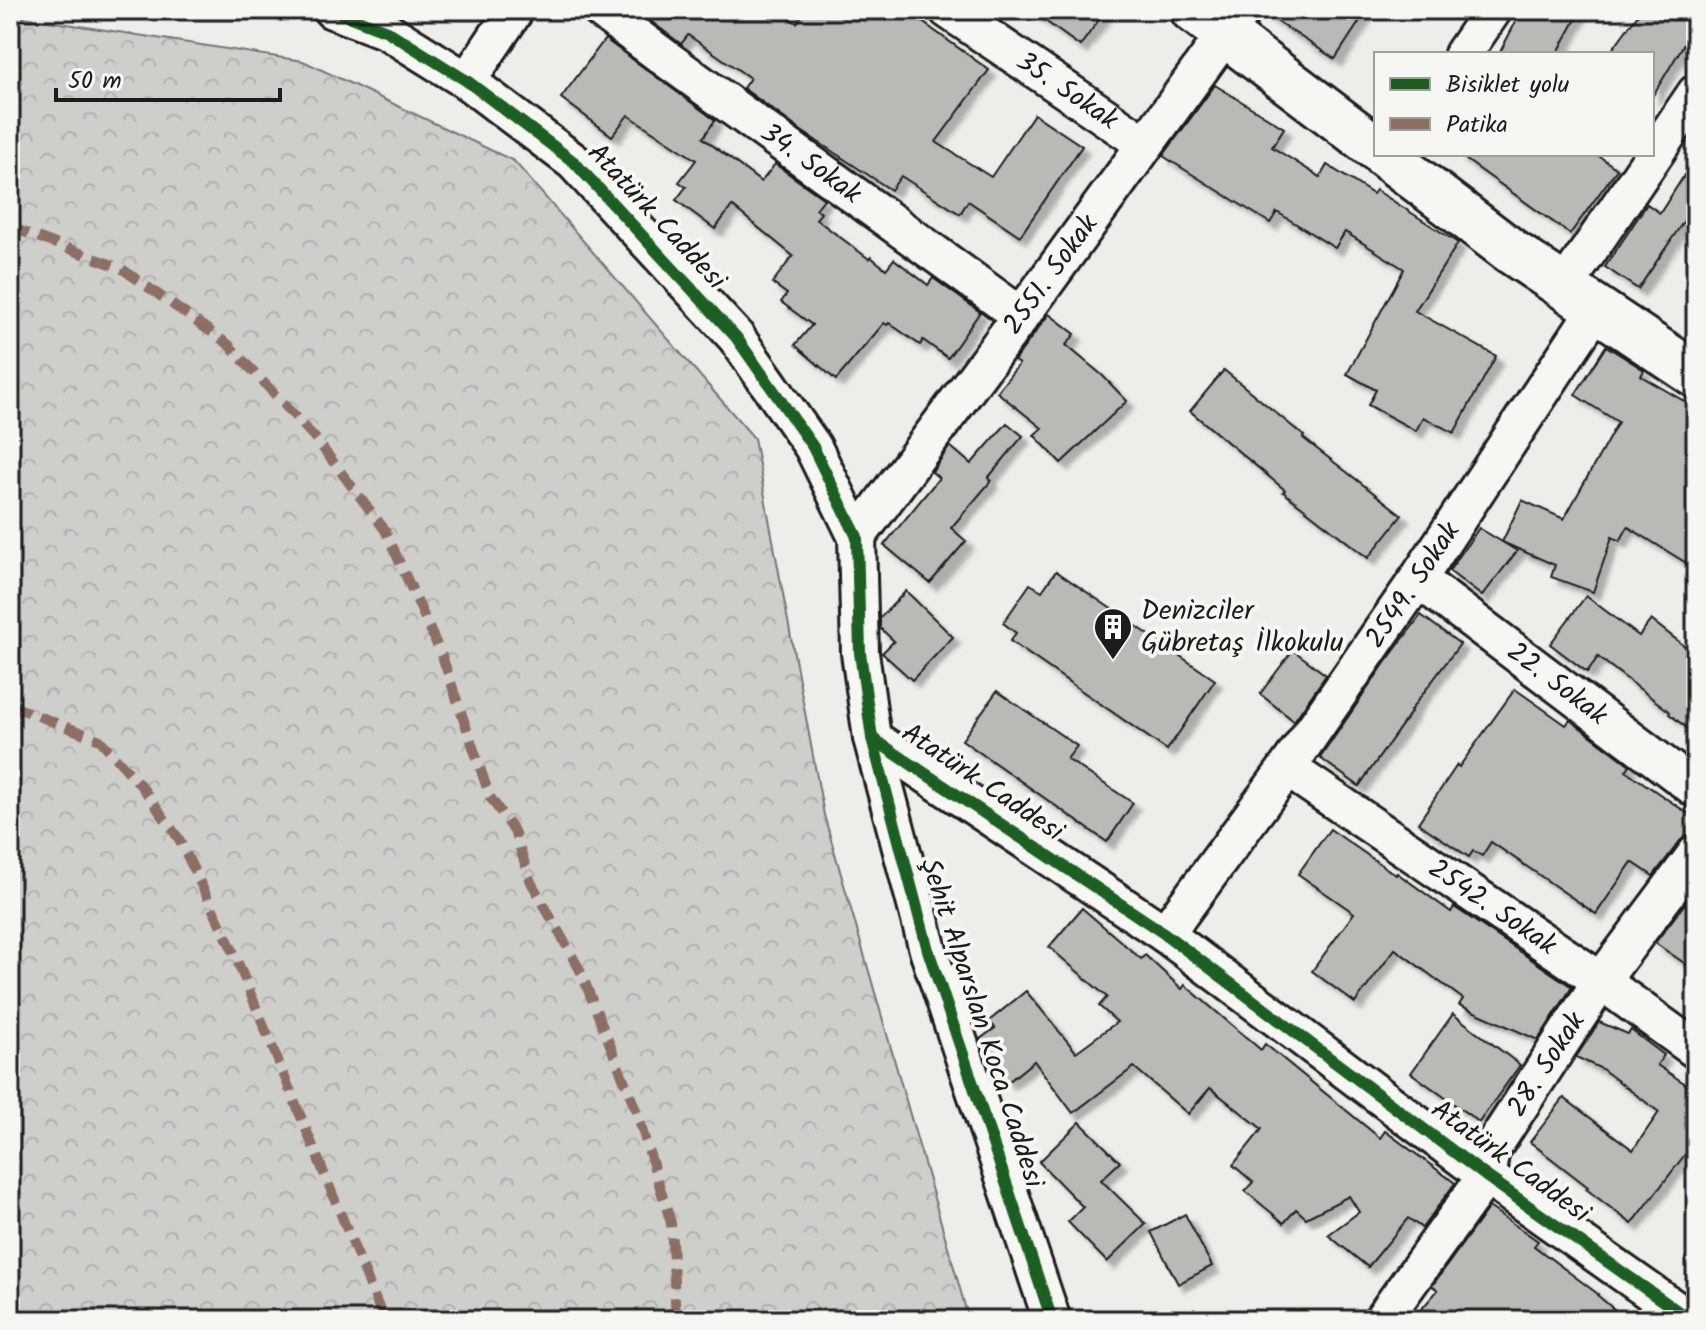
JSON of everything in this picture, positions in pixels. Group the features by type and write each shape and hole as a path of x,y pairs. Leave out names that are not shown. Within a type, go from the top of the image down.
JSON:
{"street":[{"name":"Atatürk Caddesi","path":"332,10 387,31 467,81 574,162 736,337 813,447 857,537 860,653 872,738 1165,934 1486,1176 1690,1320"},
{"path":"467,81 515,10"},
{"name":"34. Sokak","path":"601,10 1021,316"},
{"name":"35. Sokak","path":"948,10 1145,144"},
{"path":"1464,52 1493,10"},
{"path":"1220,18 1374,144"},
{"name":"2551. Sokak","path":"857,537 1145,144 1220,18"},
{"name":"2549. Sokak","path":"1165,934 1287,768 1418,579 1696,93"},
{"path":"1389,156 1512,252 1696,375"},
{"name":"22. Sokak","path":"1418,579 1696,789"},
{"name":"Şehit Alparslan Koca Caddesi","path":"872,738 928,950 1052,1320"},
{"name":"2542. Sokak","path":"1287,768 1601,981 1696,1050"},
{"name":"28. Sokak","path":"1382,1320 1486,1176 1491,1150 1601,981 1696,854"}],"green space":[{"path":"10,15 303,61 514,161 754,438 824,815 969,1320 10,1320"}],"building":[{"path":"636,10 775,10 797,23 805,10 899,10 912,19 914,16 989,70 936,142 991,177 1034,114 1082,146 1020,236 968,201 960,214 901,176 891,190 743,88 750,78 688,35 681,44"},
{"path":"1030,10 1106,10 1080,46"},
{"path":"1264,10 1367,10 1335,59 1264,13"},
{"path":"1522,10 1581,10 1558,52 1500,52"},
{"path":"1641,10 1696,10 1696,24 1654,94 1654,52 1610,52"},
{"path":"605,39 715,120 703,138 761,182 775,164 824,199 816,209 821,213 816,219 869,259 871,257 886,269 894,259 928,285 933,278 980,312 948,358 923,340 920,345 889,323 884,323 836,380 795,345 812,325 781,302 787,294 772,283 793,256 732,206 715,229 676,200 686,187 679,182 696,160 628,115 612,136 561,98"},
{"path":"1215,85 1284,128 1272,147 1320,177 1327,165 1373,194 1376,190 1458,243 1415,311 1496,356 1454,433 1423,417 1416,431 1368,405 1376,390 1347,374 1404,269 1345,232 1335,248 1277,212 1270,223 1163,156"},
{"path":"1461,156 1599,156 1617,169 1570,234"},
{"path":"1696,157 1696,203 1638,289 1605,267 1647,204 1660,213"},
{"path":"1049,314 1075,334 1066,345 1127,401 1061,463 1034,435 1042,428 997,392 1019,364 1014,361"},
{"path":"1606,346 1644,370 1641,376 1696,408 1696,569 1628,527 1620,541 1612,537 1593,592 1551,577 1555,565 1502,542 1522,500 1564,519 1618,422 1575,395"},
{"path":"1224,370 1303,438 1402,515 1368,558 1283,492 1285,490 1190,411"},
{"path":"1007,423 1023,436 988,478 991,481 951,528 966,541 930,583 884,545 939,478 932,472 950,446 971,464"},
{"path":"1479,528 1517,551 1482,596 1449,571"},
{"name":"Denizciler Gübretaş İlkokulu","path":"1056,571 1215,680 1167,750 1010,641 1016,633 1003,623 1030,584 1042,591"},
{"path":"906,591 953,637 912,680 882,653 894,641 880,628 880,618"},
{"path":"1586,596 1639,636 1651,620 1696,655 1696,735 1598,657 1587,672 1550,644"},
{"path":"1421,615 1460,644 1359,786 1320,758"},
{"path":"1293,650 1326,675 1294,721 1260,694"},
{"path":"1515,689 1566,725 1570,720 1630,765 1626,771 1696,819 1696,833 1680,841 1653,876 1632,862 1596,914 1491,842 1482,856 1473,851 1469,857 1418,823 1457,765 1459,767"},
{"path":"997,691 1077,746 1067,759 1133,803 1107,842 962,740"},
{"path":"1330,829 1451,912 1454,907 1572,987 1538,1040 1459,1005 1463,999 1395,949 1355,1003 1312,971 1354,913 1298,874"},
{"path":"1696,889 1696,971 1655,943"},
{"path":"1082,908 1141,959 1145,955 1182,989 1185,985 1261,1050 1265,1044 1380,1138 1385,1131 1455,1183 1422,1228 1408,1218 1368,1267 1328,1235 1359,1212 1349,1196 1306,1218 1296,1209 1284,1223 1245,1191 1253,1182 1233,1165 1262,1129 1210,1088 1188,1114 1134,1067 1073,1113 1034,1061 1008,1082 984,1052 980,1039 995,1028 989,1021 1026,991 1076,1052 1117,1022 1099,1006 1107,997 1049,947"},
{"path":"1453,1014 1520,1065 1479,1122 1411,1073"},
{"path":"1599,1022 1628,1034 1631,1030 1664,1055 1657,1065 1696,1091 1696,1140 1632,1224 1530,1142 1564,1098 1633,1150 1659,1112 1602,1069 1576,1057"},
{"path":"1080,1122 1120,1162 1101,1180 1146,1224 1107,1262 1068,1222 1083,1207 1039,1162"},
{"path":"1489,1207 1538,1241 1534,1246 1627,1320 1412,1320 1438,1290 1432,1286"},
{"path":"1185,1214 1212,1266 1178,1284 1151,1232"}],"marked path":[{"path":"10,227 121,268 228,344 315,438 385,530 442,656 490,797 514,831 531,882 580,970 636,1110 671,1223 676,1320"},
{"path":"10,705 100,740 142,787 179,839 234,953 384,1320"}],"cycle path":[{"path":"332,10 387,31 467,81 574,162 736,337 813,447 857,537 860,653 872,738 928,950 1052,1320"},
{"path":"872,738 1165,934 1486,1176 1690,1320"}],"place":[{"name":"Denizciler Gübretaş İlkokulu","path":"1113,661"}]}
